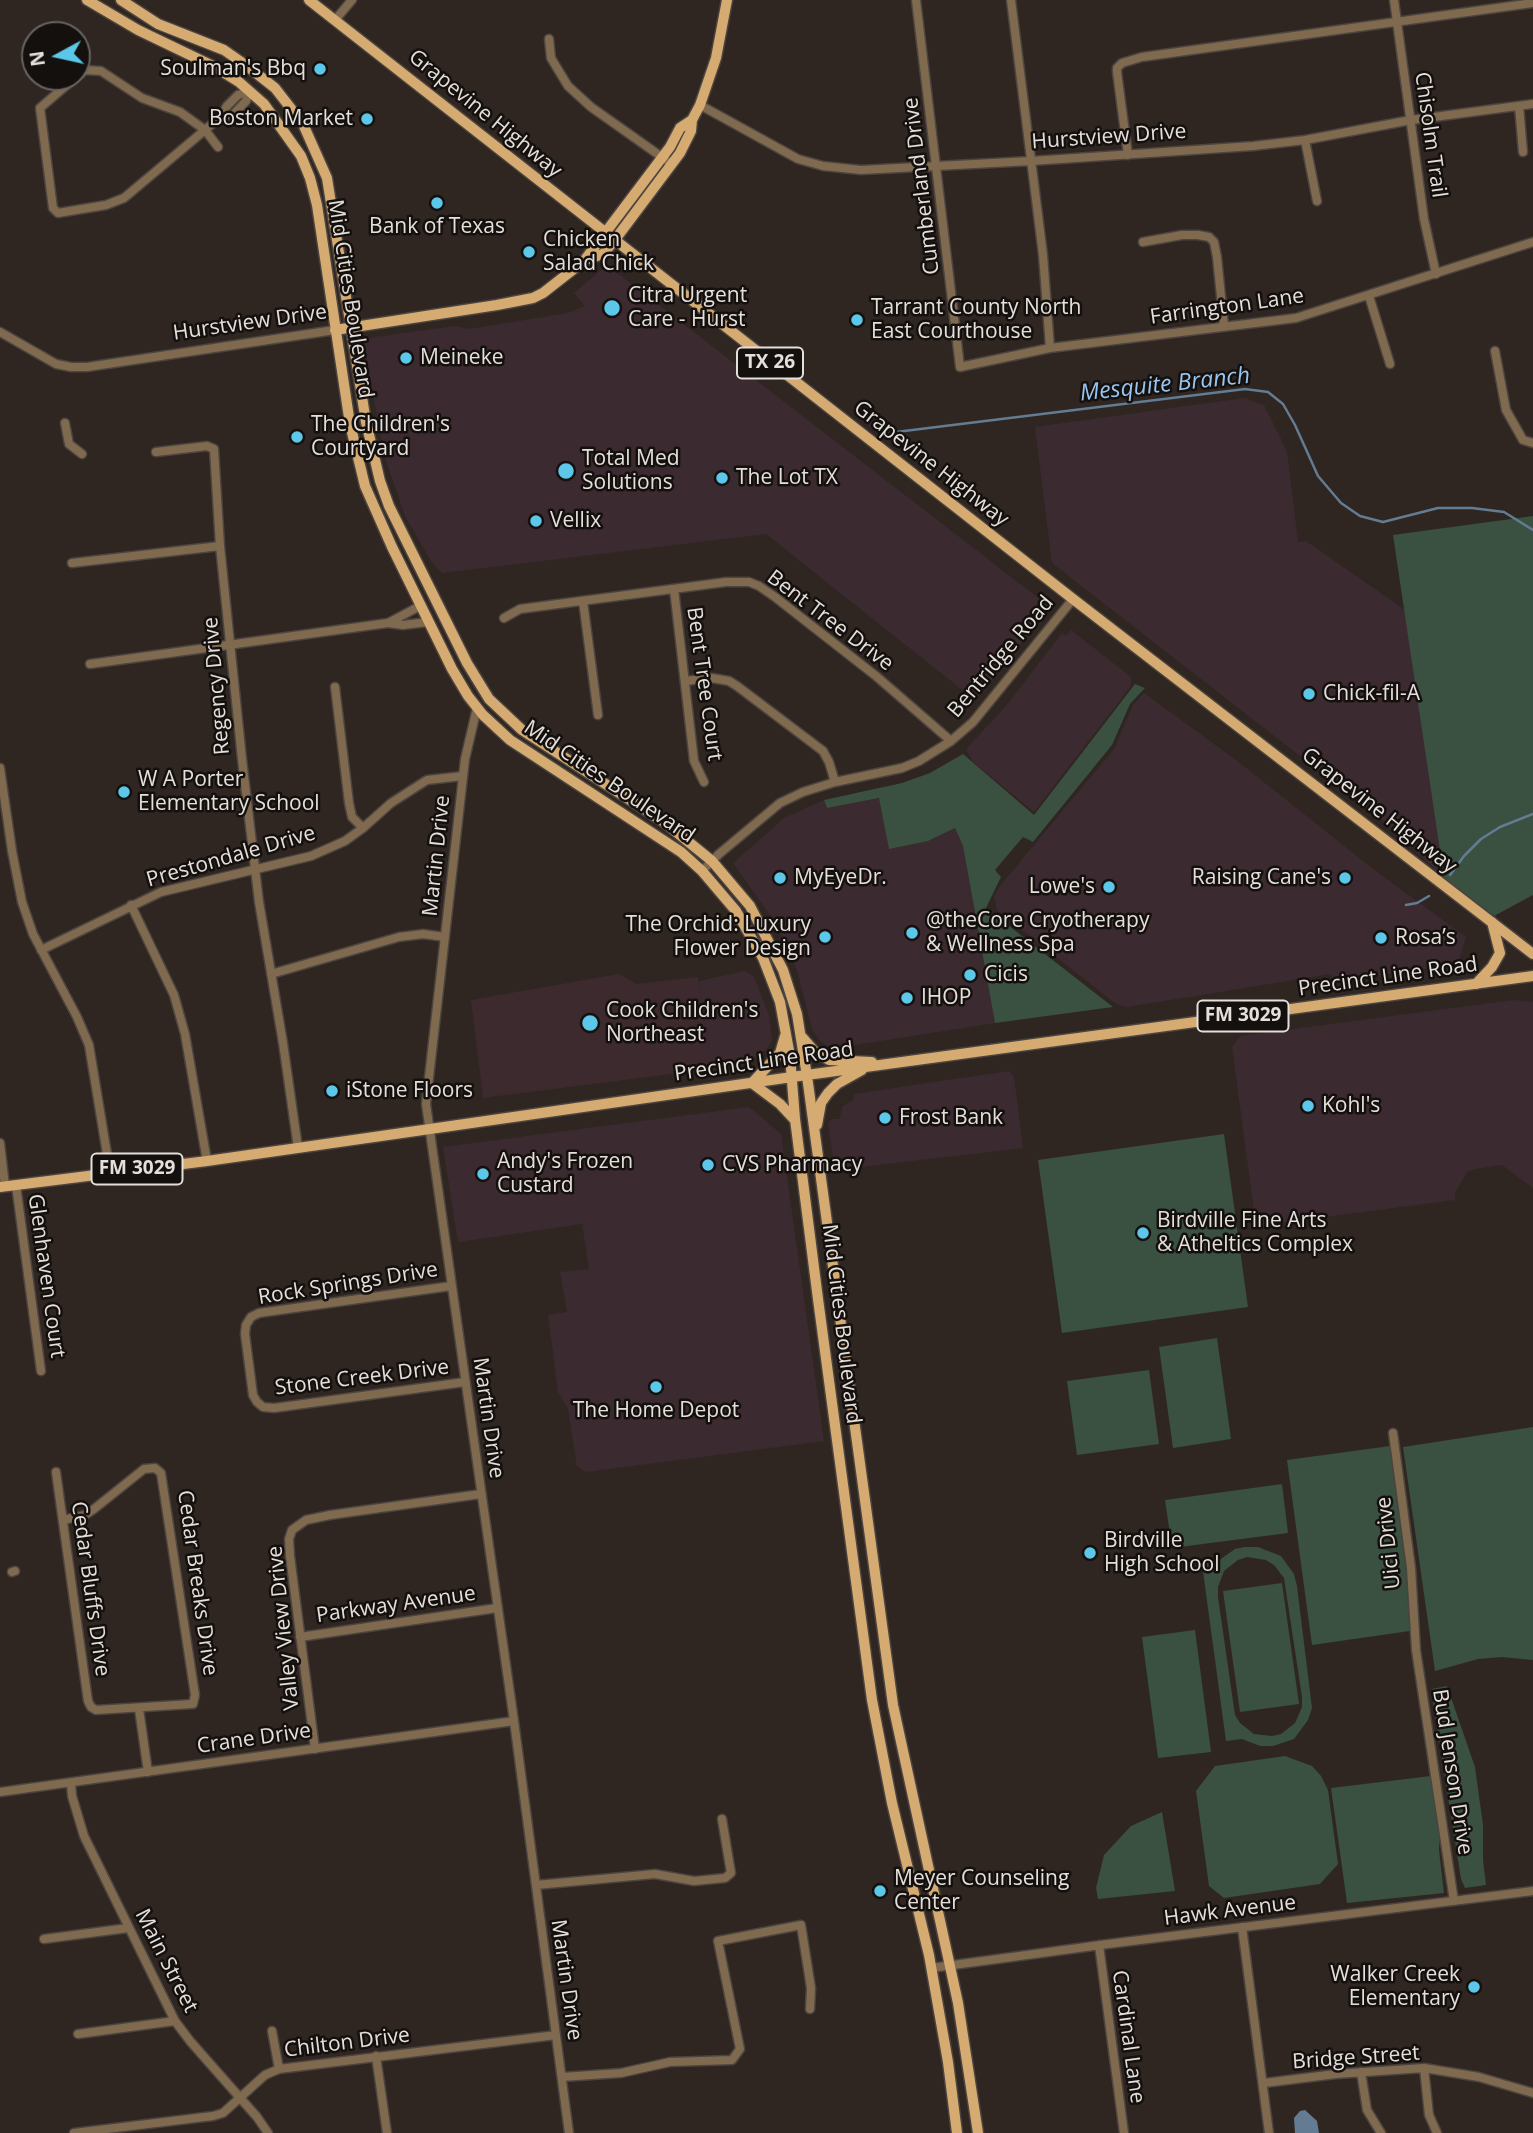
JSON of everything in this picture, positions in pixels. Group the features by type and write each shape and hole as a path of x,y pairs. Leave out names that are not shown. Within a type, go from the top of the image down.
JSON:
{"main road":[{"name":"Mid Cities Boulevard","path":"87,0 138,30 215,67 250,91 271,113 301,156 310,178 319,220 350,425 365,486 374,511 428,622 452,669 477,708 510,740 681,852 702,871 736,911 763,958 780,1002 786,1033 850,1542 878,1728 892,1803 931,1968 957,2133"},
{"name":"Mid Cities Boulevard","path":"121,0 158,24 224,50 261,76 285,99 303,124 327,178 366,422 380,481 389,506 467,663 489,699 528,734 664,822 712,861 750,906 770,942 788,985 807,1076 897,1724 950,1965 978,2133"},
{"name":"Grapevine Highway","path":"309,0 1073,599 1533,954"},
{"path":"610,238 672,164 691,131 692,120 716,58 727,0"},
{"path":"250,91 261,76"},
{"path":"610,238 680,128 692,120"},
{"path":"319,220 334,217"},
{"name":"Hurstview Drive","path":"335,330 533,298 555,286 610,238"},
{"path":"365,486 380,481"},
{"path":"477,708 493,712 516,732 528,734"},
{"path":"1476,984 1492,967 1500,953 1492,922"},
{"path":"763,958 771,972 788,985"},
{"name":"Precinct Line Road","path":"7,1186 207,1161 792,1077 1533,976"},
{"path":"786,1033 780,1053 752,1083 793,1116 796,1125"},
{"path":"800,1035 815,1052 829,1060 878,1062 882,1065"},
{"path":"816,1143 821,1103 837,1084 865,1068"},
{"path":"818,1298 836,1291"},
{"path":"818,1298 838,1304"},
{"path":"850,1542 868,1523"},
{"path":"878,1728 897,1724"}],"street":[{"path":"335,20 352,0"},
{"name":"Cumberland Drive","path":"916,0 960,367"},
{"path":"1011,0 1043,255 1050,348"},
{"name":"Chisolm Trail","path":"1394,0 1424,219 1436,274"},
{"path":"1128,155 1117,72 1122,63 1142,57 1533,3"},
{"path":"549,39 551,58 568,86 591,107 672,164"},
{"path":"91,70 102,71 142,98 180,112 205,130 218,147"},
{"path":"60,91 40,108 52,208 58,213 106,205 124,198 221,116 238,95 250,91"},
{"name":"Hurstview Drive","path":"700,105 798,159 861,170 1031,162 1305,140 1411,120 1533,104"},
{"path":"1519,106 1523,152"},
{"path":"1305,140 1317,201"},
{"path":"1143,242 1198,234 1209,237 1214,242 1224,326"},
{"name":"Farrington Lane","path":"960,367 1050,348 1296,318 1533,242"},
{"path":"1369,296 1390,365"},
{"name":"Hurstview Drive","path":"0,332 55,363 87,368 335,330"},
{"path":"1494,351 1506,410 1523,440 1533,443"},
{"path":"65,423 69,444 82,454"},
{"name":"Regency Drive","path":"156,452 207,446 214,449 220,546 255,871 298,1147"},
{"path":"72,563 220,546"},
{"name":"Bent Tree Drive","path":"504,618 520,609 726,582 748,582 760,586 876,676 951,741"},
{"name":"Bent Tree Court","path":"674,589 694,761 704,782"},
{"name":"Bentridge Road","path":"702,871 780,803 835,782 902,768 951,741 973,722 1073,599"},
{"path":"583,601 598,715"},
{"path":"388,623 421,606"},
{"path":"90,664 388,623 404,625 428,622"},
{"path":"685,681 712,678 737,685 823,751 835,782"},
{"path":"335,687 348,803 352,817 363,828"},
{"name":"Martin Drive","path":"477,708 463,776 427,1097 429,1128 514,1721 569,2133"},
{"path":"0,768 22,902 41,950 89,1045 110,1172"},
{"name":"Prestondale Drive","path":"41,950 131,905 174,887 255,871 311,856 345,841 391,803 427,780 463,776"},
{"path":"131,905 174,995 186,1034 207,1161"},
{"path":"271,974 398,937 423,934 445,937"},
{"name":"Glenhaven Court","path":"0,1143 41,1371"},
{"name":"Rock Springs Drive","path":"263,1407 253,1395 245,1334 251,1317 259,1313 451,1286"},
{"name":"Stone Creek Drive","path":"263,1407 274,1408 465,1382"},
{"name":"Uici Drive","path":"1393,1433 1411,1569 1416,1650"},
{"name":"Cedar Breaks Drive","path":"63,1520 85,1515 140,1470 152,1467 158,1469 164,1480 195,1695 192,1704 139,1709"},
{"name":"Cedar Bluffs Drive","path":"55,1472 88,1701 93,1710 139,1709"},
{"name":"Valley View Drive","path":"315,1749 289,1539 292,1530 306,1520 330,1515 481,1494"},
{"name":"Parkway Avenue","path":"300,1637 497,1608"},
{"name":"Bud Jenson Drive","path":"1416,1650 1454,1900"},
{"path":"139,1709 148,1772"},
{"name":"Crane Drive","path":"0,1791 514,1721"},
{"name":"Main Street","path":"71,1783 72,1796 84,1836 175,2021 268,2133"},
{"path":"536,1885 655,1874 694,1881 725,1878 731,1873 722,1819"},
{"name":"Hawk Avenue","path":"931,1968 1533,1891"},
{"path":"562,2077 621,2073 670,2062 732,2060 740,2049 718,1941 801,1925 811,1989 810,2009"},
{"path":"1242,1927 1269,2133"},
{"path":"44,1939 128,1928"},
{"name":"Cardinal Lane","path":"1099,1945 1124,2133"},
{"path":"78,2034 175,2021"},
{"path":"272,2031 279,2069"},
{"name":"Chilton Drive","path":"74,2133 223,2113 265,2075 279,2069 556,2035"},
{"path":"376,2056 387,2133"},
{"path":"1424,2068 1429,2115 1437,2133"},
{"name":"Bridge Street","path":"1264,2083 1424,2068 1479,2077 1533,2093"},
{"path":"1361,2072 1367,2110 1381,2133"}],"shaded area":[{"path":"607,265 1050,607 975,700 766,534 442,573 431,561 405,516 384,455 364,345 374,337 455,326 469,329 568,313 585,306 574,293"},
{"path":"1244,398 1264,405 1287,451 1298,542 1306,541 1405,610 1444,878 1390,826 1052,563 1035,427"},
{"path":"1071,630 1131,677 1131,686 1034,812 973,762 966,749 1006,706 1062,633 1066,636"},
{"path":"1144,693 1236,760 1373,869 1466,937 1458,964 1333,982 1331,974 1127,1007 1116,1004 997,910 994,896 999,887 1114,749 1133,705"},
{"path":"879,798 928,841 955,828 963,846 995,1023 830,1047 820,1041 812,1029 797,970 777,925 733,863 784,818 824,800 827,808"},
{"path":"745,971 754,977 769,1015 772,1041 759,1057 703,1066 709,1045 699,981"},
{"name":"Cook Children's Northeast","path":"619,974 636,984 698,977 709,1045 702,1070 483,1098 471,1000"},
{"path":"1514,1000 1533,1002 1533,1188 1502,1165 1467,1172 1455,1193 1455,1200 1256,1226 1232,1047 1240,1036"},
{"path":"1009,1071 1014,1077 1023,1148 835,1170 828,1123 832,1119 839,1119 843,1106 854,1099 853,1094"},
{"path":"749,1107 781,1134 824,1441 586,1472 577,1466 568,1409 558,1392 548,1315 567,1312 560,1272 589,1269 582,1224 458,1242 443,1147"}],"green space":[{"path":"1533,516 1533,895 1494,916 1444,878 1393,535"},
{"path":"1135,684 1145,688 1130,704 1112,745 1033,842 1023,837 995,870 1001,877 986,908 1113,1007 995,1023 963,846 955,828 928,841 889,849 879,798 827,808 824,800 902,783 930,773 963,754 1034,815"},
{"name":"Birdville Fine Arts & Atheltics Complex","path":"1224,1134 1248,1307 1062,1333 1038,1160"},
{"path":"1217,1338 1231,1439 1173,1448 1159,1347"},
{"path":"1149,1370 1159,1444 1077,1455 1067,1381"},
{"path":"1533,1427 1533,1660 1502,1657 1478,1659 1435,1671 1403,1447"},
{"path":"1390,1446 1406,1570 1410,1631 1312,1645 1287,1460"},
{"path":"1282,1484 1288,1533 1172,1548 1165,1500"},
{"path":"1258,1547 1281,1556 1294,1574 1297,1586 1312,1708 1308,1720 1294,1739 1273,1746 1260,1746 1242,1739 1226,1741 1202,1564 1218,1561 1235,1549","holes":["1247,1557 1266,1560 1274,1565 1284,1578 1302,1697 1302,1707 1295,1723 1281,1734 1272,1736 1254,1734 1240,1723 1235,1715 1218,1597 1218,1587 1224,1571 1238,1560"]},
{"path":"1282,1583 1299,1704 1240,1712 1223,1591"},
{"path":"1195,1630 1211,1752 1158,1758 1142,1637"},
{"path":"1447,1686 1475,1767 1483,1825 1486,1885 1465,1888 1461,1879 1432,1696 1432,1689"},
{"path":"1285,1756 1312,1766 1328,1790 1338,1864 1320,1884 1224,1898 1209,1886 1196,1791 1215,1766"},
{"path":"1431,1776 1440,1830 1439,1850 1444,1893 1347,1903 1331,1788"},
{"path":"1162,1812 1175,1891 1098,1899 1096,1888 1104,1855 1131,1826"}],"water":[{"path":"1305,2110 1317,2121 1319,2133 1295,2133 1294,2118 1300,2111"}],"waterway":[{"name":"Mesquite Branch","path":"896,432 1245,389 1268,392 1283,404 1318,476 1341,503 1360,516 1383,522 1438,508 1472,508 1504,512 1533,530"},
{"path":"1450,875 1481,839 1500,827 1533,814"},
{"path":"1406,905 1417,903 1429,896"}],"place":[{"name":"Soulman's Bbq","path":"320,69"},
{"name":"Boston Market","path":"367,119"},
{"name":"Bank of Texas","path":"437,203"},
{"name":"Chicken Salad Chick","path":"529,252"},
{"name":"Citra Urgent Care - Hurst","path":"612,308"},
{"name":"Tarrant County North East Courthouse","path":"857,320"},
{"name":"Meineke","path":"406,358"},
{"name":"The Children's Courtyard","path":"297,437"},
{"name":"Total Med Solutions","path":"566,471"},
{"name":"The Lot TX","path":"722,478"},
{"name":"Vellix","path":"536,521"},
{"name":"Chick-fil-A","path":"1309,694"},
{"name":"W A Porter Elementary School","path":"124,792"},
{"name":"MyEyeDr.","path":"780,878"},
{"name":"Raising Cane's","path":"1345,878"},
{"name":"Lowe's","path":"1109,887"},
{"name":"@theCore Cryotherapy & Wellness Spa","path":"912,933"},
{"name":"The Orchid: Luxury Flower Design","path":"825,937"},
{"name":"Rosa’s","path":"1381,938"},
{"name":"Cicis","path":"970,975"},
{"name":"IHOP","path":"907,998"},
{"name":"Cook Children's Northeast","path":"590,1023"},
{"name":"iStone Floors","path":"332,1091"},
{"name":"Kohl's","path":"1308,1106"},
{"name":"Frost Bank","path":"885,1118"},
{"name":"CVS Pharmacy","path":"708,1165"},
{"name":"Andy's Frozen Custard","path":"483,1174"},
{"name":"Birdville Fine Arts & Atheltics Complex","path":"1143,1233"},
{"name":"The Home Depot","path":"656,1387"},
{"name":"Birdville High School","path":"1090,1553"},
{"name":"Meyer Counseling Center","path":"880,1891"},
{"name":"Walker Creek Elementary","path":"1474,1987"}]}
